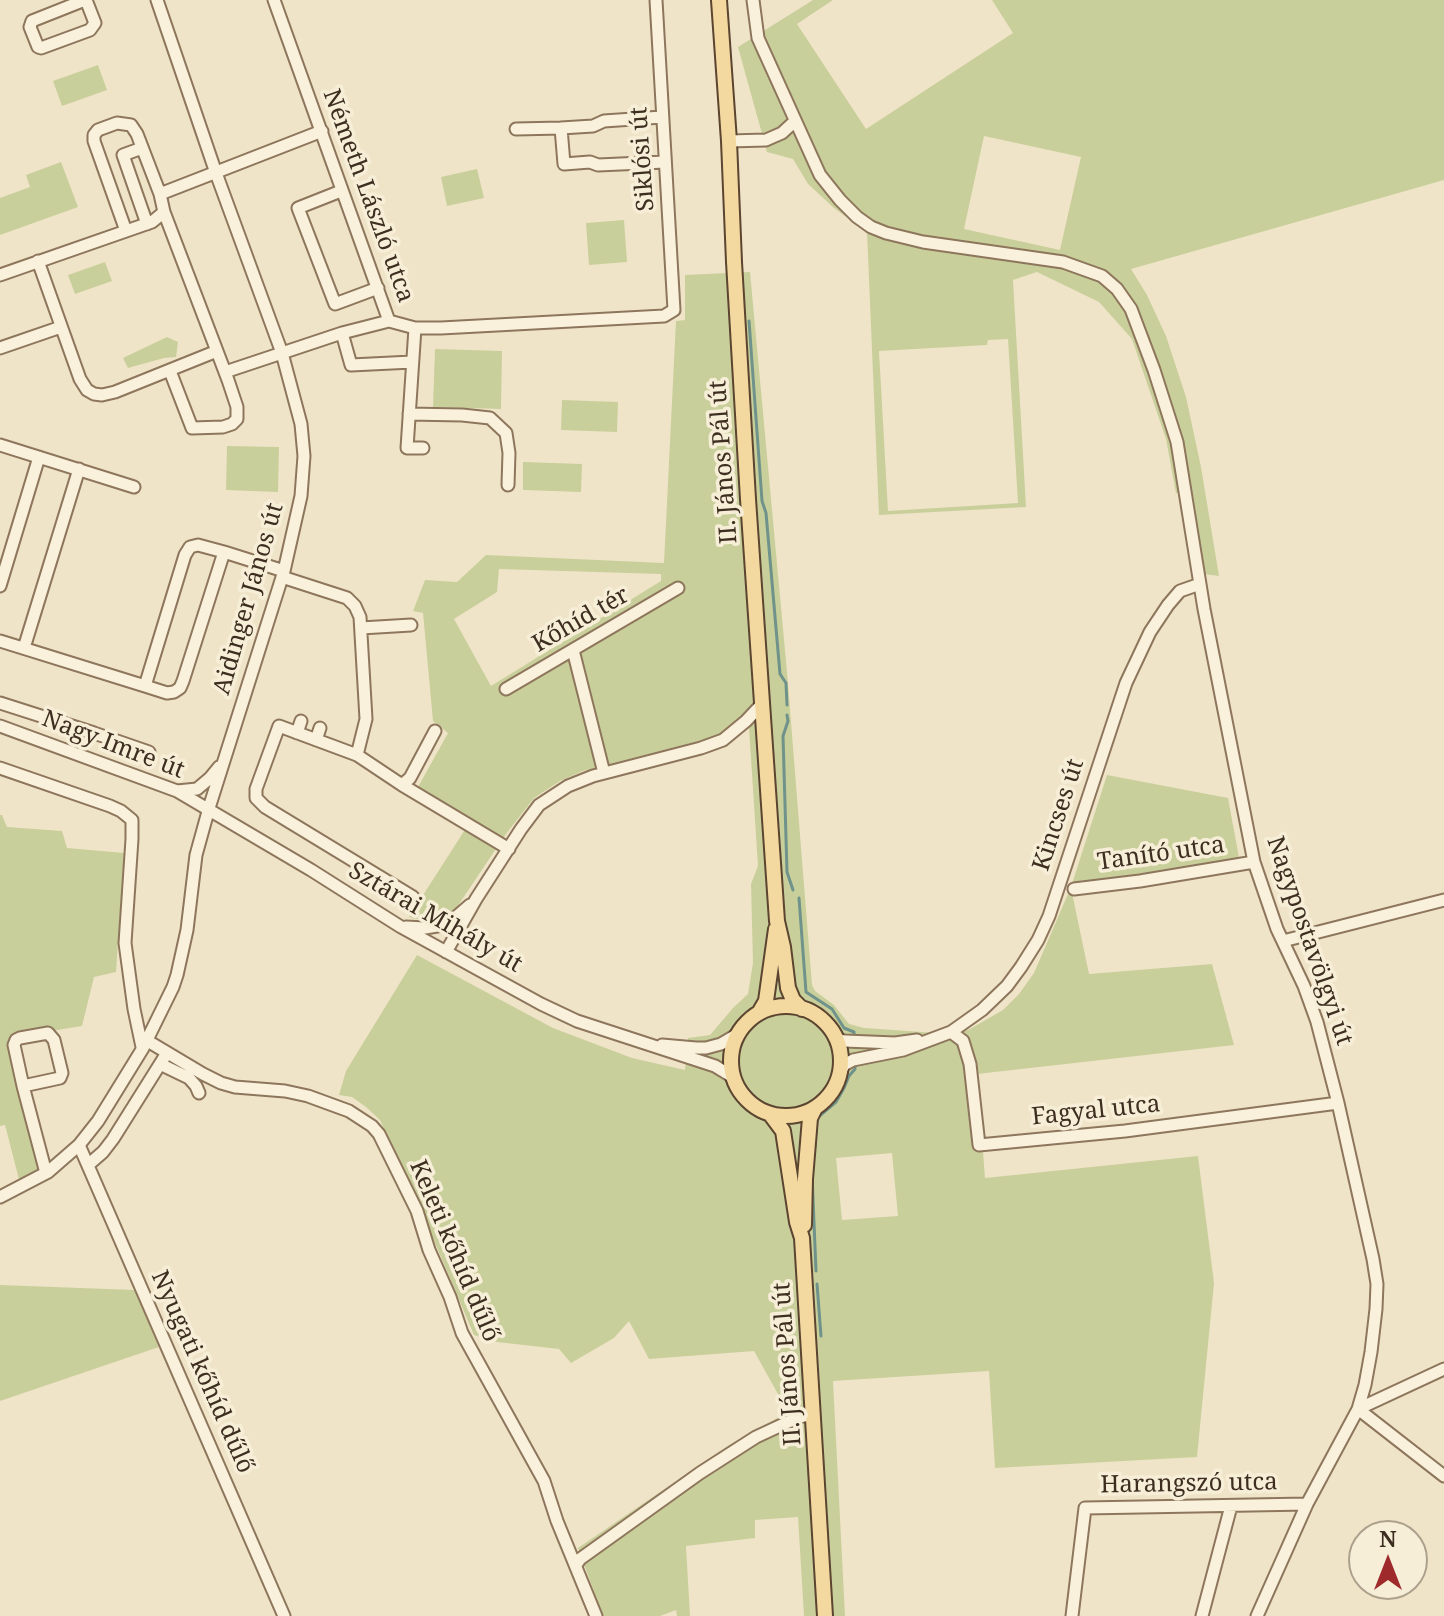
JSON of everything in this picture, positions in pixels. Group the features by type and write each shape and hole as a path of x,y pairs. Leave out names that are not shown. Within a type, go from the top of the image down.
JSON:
{"main road":[{"name":"II. János Pál út","path":"719,0 777,921"},
{"path":"777,921 788,988 793,1000 802,1009"},
{"path":"759,1013 766,1001 777,921"},
{"path":"802,1238 810,1118 815,1108 833,1090 841,1057 836,1039 822,1020 802,1009 777,1007 759,1013 747,1022 733,1046 730,1058 739,1092 755,1107 771,1115 794,1116 815,1108"},
{"name":"II. János Pál út","path":"771,1115 783,1131 802,1238 825,1616"}],"street":[{"path":"86,0 95,23 90,30 38,47 30,27 32,21 86,0"},
{"name":"Aidinger János út","path":"0,1197 46,1173 79,1145 98,1121 144,1044 177,975 187,930 196,855 283,574 301,496 304,456 301,424 282,353 157,0"},
{"name":"Németh László utca","path":"274,0 389,321 415,328 441,328 664,316 671,313"},
{"name":"Siklósi út","path":"656,0 675,304 671,313"},
{"path":"729,141 766,140 782,133 795,121 758,38 753,0"},
{"path":"516,129 593,126 604,121 662,117"},
{"name":"Nagypostavölgyi út","path":"795,121 820,175 840,200 871,227 923,242 1063,262 1102,276 1117,289 1131,309 1177,442 1200,584 1254,862 1264,895 1317,1022 1377,1284 1371,1352 1358,1409 1307,1504 1257,1616"},
{"path":"126,231 94,141 98,130 117,123 131,125 142,148 225,372 237,407 237,419 223,427 192,428 170,371"},
{"path":"561,128 564,164 665,162"},
{"path":"160,194 322,131"},
{"path":"142,148 123,155 147,224"},
{"path":"341,191 298,208 335,304 378,288"},
{"path":"0,275 147,224 164,212"},
{"path":"38,261 80,379 94,394 115,392 217,351"},
{"path":"225,372 342,333 389,321"},
{"path":"0,348 61,327"},
{"path":"415,328 407,448 423,448"},
{"path":"342,333 351,365 412,362"},
{"path":"409,414 490,418 506,433 508,485"},
{"path":"0,445 134,487"},
{"path":"0,586 39,457"},
{"path":"24,648 79,469"},
{"path":"145,686 185,555 190,547 198,545 224,552 347,598 355,606 360,617 366,719 357,755"},
{"path":"1,644 24,648 167,693 174,692 180,688 224,552"},
{"name":"Kincses út","path":"930,1039 951,1032 982,1010 1007,986 1038,940 1049,916 1126,683 1150,632 1168,605 1180,591 1200,584"},
{"name":"Kőhíd tér","path":"506,689 678,588"},
{"path":"361,628 411,625"},
{"path":"573,650 604,773"},
{"name":"Nagy Imre út","path":"0,703 149,752"},
{"path":"446,952 476,899 539,805 568,786 604,773 723,740 763,703"},
{"path":"297,733 301,721"},
{"name":"Nagy Imre út","path":"0,726 177,791 209,808"},
{"path":"413,897 265,807 256,798 256,789 279,726 316,740 334,740 509,849"},
{"path":"316,740 320,728"},
{"path":"402,785 410,778 435,731"},
{"path":"177,791 197,789 224,761"},
{"path":"0,768 110,806 133,822 125,943 134,1009 144,1044"},
{"name":"Sztárai Mihály út","path":"209,808 401,927 525,996 577,1021 715,1066 733,1077"},
{"name":"Tanító utca","path":"1074,889 1254,862"},
{"path":"401,927 443,925 476,899"},
{"path":"1283,941 1444,900"},
{"name":"Fagyal utca","path":"951,1032 963,1041 970,1064 980,1151 1338,1103"},
{"path":"23,1086 60,1078 62,1073 52,1035 48,1033 16,1040 14,1045 23,1086 46,1173"},
{"name":"Sztárai Mihály út","path":"649,1045 706,1048 738,1034"},
{"path":"836,1039 895,1043 930,1039"},
{"path":"839,1075 844,1065 853,1060 903,1050 930,1039"},
{"name":"Keleti kőhíd dűlő","path":"144,1044 224,1084 285,1091 349,1111 379,1134 417,1211 462,1333 544,1481 596,1616"},
{"path":"88,1165 113,1139 167,1053"},
{"path":"160,1064 189,1078 199,1093"},
{"name":"Nyugati kőhíd dűlő","path":"79,1145 284,1616"},
{"path":"1444,1369 1358,1409 1444,1476"},
{"path":"576,1565 603,1542 723,1458 756,1437 799,1417 813,1414"},
{"name":"Harangszó utca","path":"1072,1616 1085,1508 1307,1504"},
{"path":"1202,1616 1231,1506"}],"green space":[{"path":"813,0 833,0 797,24 866,129 1013,33 992,0 1444,0 1444,180 1131,269 1166,336 1186,397 1219,576 1204,574 1193,495 1176,493 1166,439 1132,339 1099,302 1037,272 1013,280 1026,507 879,515 867,232 808,184 793,159 767,152 738,47","holes":["984,136 1081,157 1060,250 964,229","1008,339 1018,503 888,511 879,351 987,345 988,340"]},
{"path":"98,65 107,90 62,106 53,81"},
{"path":"61,162 78,207 0,235 0,198 30,187 26,175"},
{"path":"477,169 484,198 447,206 441,177"},
{"path":"624,220 627,262 589,265 586,223"},
{"path":"105,262 112,281 75,294 68,275"},
{"path":"750,272 812,985 815,991 834,1005 849,1024 864,1028 960,1033 1003,1010 1034,973 1071,887 1107,775 1228,798 1240,863 1071,888 1089,974 1212,964 1234,1045 977,1074 985,1178 1198,1156 1214,1283 1197,1457 995,1468 989,1371 833,1381 845,1616 804,1616 798,1517 755,1520 755,1538 686,1546 690,1616 677,1616 676,1610 660,1616 603,1616 578,1548 729,1445 788,1412 754,1351 649,1359 629,1321 614,1338 571,1363 559,1349 497,1342 474,1335 380,1120 352,1097 339,1095 346,1071 417,955 553,1028 632,1058 685,1070 688,1038 710,1035 748,994 753,963 751,884 758,866 749,728 583,771 560,781 534,798 455,910 439,920 409,917 466,828 413,796 448,733 433,721 423,613 413,611 425,580 457,582 486,555 664,563 676,321 685,320 685,275","holes":["499,569 661,574 661,581 491,686 454,619 497,592","892,1153 898,1216 842,1220 836,1158"]},
{"path":"167,337 178,342 176,357 128,368 123,358"},
{"path":"435,349 502,351 501,409 433,407"},
{"path":"562,400 618,402 617,432 561,430"},
{"path":"227,446 279,447 278,492 226,490"},
{"path":"523,462 582,464 581,492 523,490"},
{"path":"0,815 7,827 62,831 67,848 124,853 116,972 94,977 82,1026 13,1037 46,1173 21,1187 5,1125 0,1126"},
{"path":"0,1285 135,1290 159,1347 0,1401"}],"waterway":[{"path":"749,321 762,501 766,513 780,674 786,683 787,705"},
{"path":"787,715 783,736 787,872 793,890"},
{"path":"799,898 806,992 832,1009 844,1028 854,1032 854,1035"},
{"path":"814,1156 817,1118 836,1102 855,1065"},
{"path":"812,1175 816,1271"},
{"path":"817,1284 821,1336"}]}
